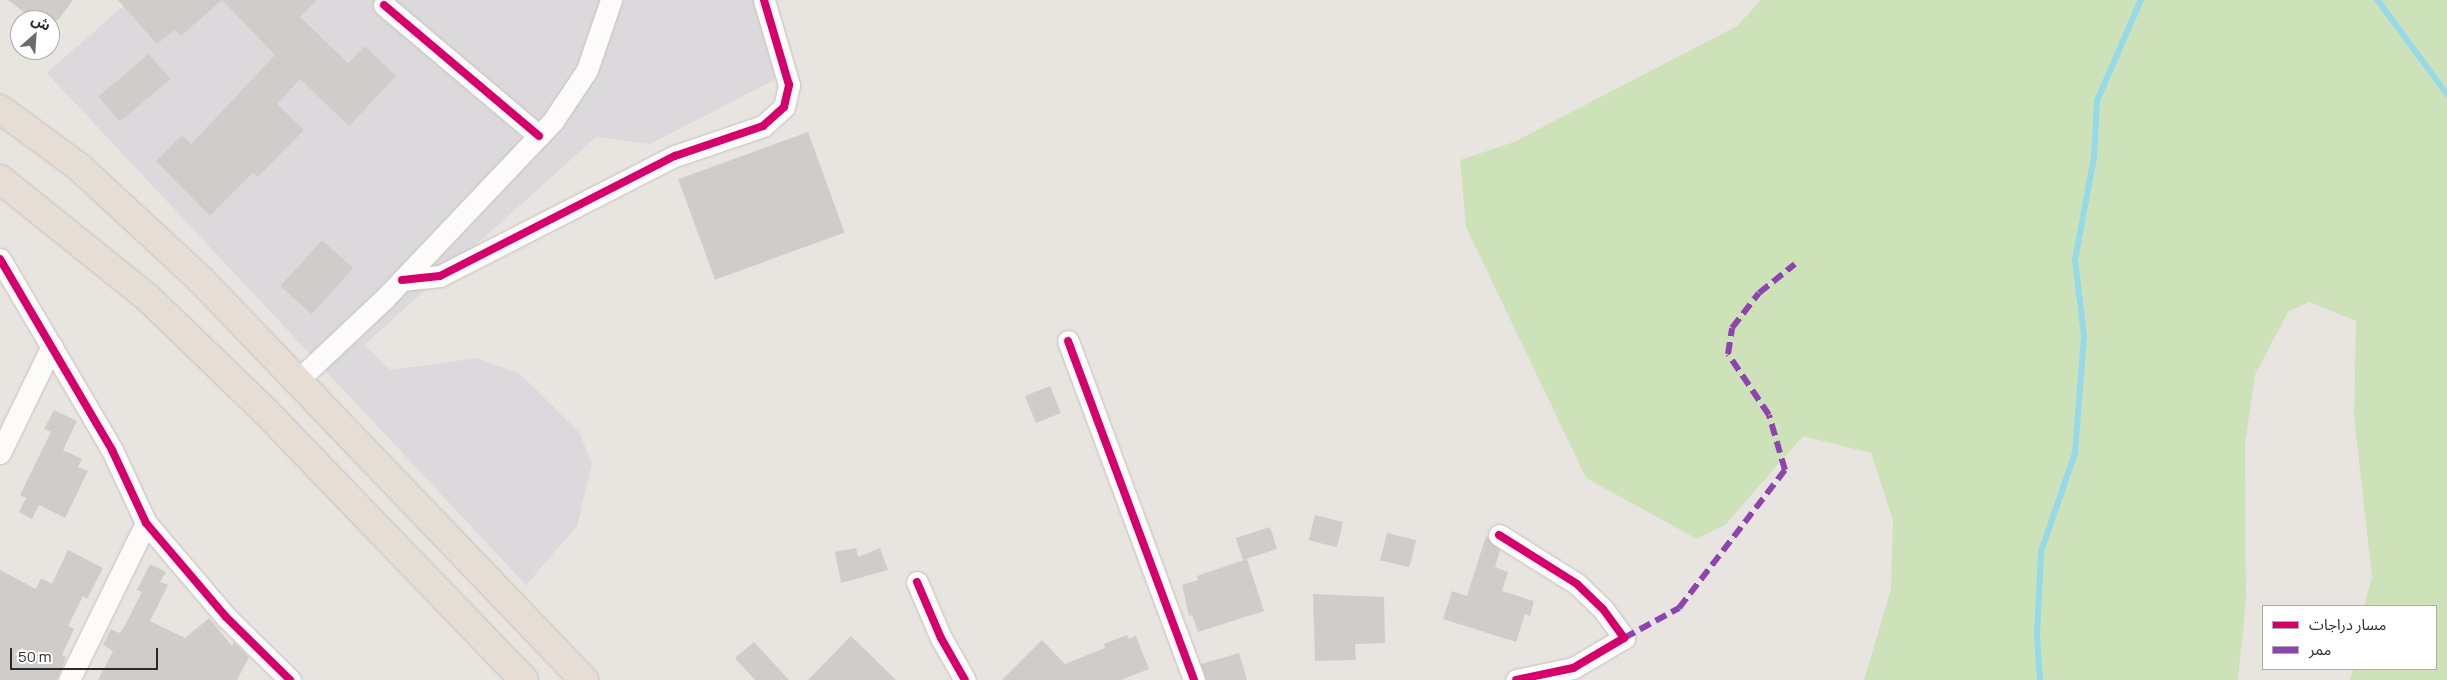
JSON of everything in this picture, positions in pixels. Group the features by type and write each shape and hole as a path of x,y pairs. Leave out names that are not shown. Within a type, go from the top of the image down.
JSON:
{"highway":[{"path":"0,109 79,167 201,280 584,680"},
{"path":"0,179 147,297 266,412 524,680"}],"street":[{"path":"298,380 402,280 553,121 587,70 611,0"},
{"path":"402,280 440,276 675,156 763,126 784,107 789,85 764,0"},
{"path":"384,5 539,136"},
{"path":"0,259 112,450 146,524 226,617 266,671 290,680"},
{"path":"1068,341 1194,680"},
{"path":"0,453 52,346"},
{"path":"69,680 146,524"},
{"path":"1499,535 1577,584 1603,609 1624,638 1573,668 1516,680"},
{"path":"917,582 941,638 965,680"}],"shaded area":[{"path":"130,0 772,0 787,50 774,80 650,144 596,137 364,345 391,370 477,358 520,374 579,432 592,464 577,526 526,585 47,73"}],"green space":[{"path":"1761,0 2447,0 2447,680 2349,680 2354,670 2437,670 2437,605 2364,605 2372,577 2354,417 2356,321 2309,302 2288,312 2255,375 2245,443 2246,600 2238,680 1864,680 1891,589 1893,520 1871,453 1803,436 1725,525 1697,539 1586,478 1466,227 1460,160 1514,142 1737,26"}],"building":[{"path":"8,0 73,0 60,17 60,10 21,10"},
{"path":"118,0 222,0 181,36 175,30 157,44"},
{"path":"222,0 317,0 300,17 348,63 365,46 396,76 349,126 300,79 277,104 304,130 258,177 253,173 210,216 156,161 182,135 191,144 275,55"},
{"path":"149,54 170,79 120,122 98,96"},
{"path":"808,132 845,233 715,280 678,179"},
{"path":"322,240 353,268 312,314 281,286"},
{"path":"1050,386 1061,413 1036,423 1025,396"},
{"path":"54,410 77,421 63,450 82,459 78,467 88,471 65,518 39,505 32,519 19,512 26,498 20,495 51,432 44,429"},
{"path":"1315,515 1343,522 1337,547 1309,540"},
{"path":"1270,527 1277,549 1243,560 1236,538"},
{"path":"1387,533 1416,540 1409,567 1380,560"},
{"path":"1486,536 1500,550 1495,567 1508,572 1502,591 1534,601 1530,616 1525,614 1516,642 1443,619 1452,591 1467,596"},
{"path":"856,548 858,557 880,548 888,570 841,583 835,552"},
{"path":"68,550 103,568 87,599 83,596 68,626 74,629 62,655 66,657 57,680 0,680 0,570 36,589 41,578 52,584"},
{"path":"1247,559 1264,611 1198,632 1192,615 1189,616 1182,585 1198,580 1197,576"},
{"path":"150,564 166,572 160,582 168,585 150,621 185,638 209,618 232,646 234,642 249,657 237,680 98,680 113,651 103,645 111,629 119,633 123,629 142,592 137,590"},
{"path":"1313,594 1384,597 1385,643 1355,644 1356,660 1315,661"},
{"path":"1127,635 1129,639 1136,636 1149,669 1121,680 1002,680 1042,640 1065,664 1105,648 1104,644"},
{"path":"851,636 896,680 808,680"},
{"path":"754,642 789,680 755,680 735,658"},
{"path":"1239,653 1247,680 1206,680 1201,664"}],"waterway":[{"path":"2040,680 2037,635 2041,552 2075,453 2084,336 2075,260 2094,157 2097,101 2141,0"},
{"path":"2378,0 2447,94"}],"marked path":[{"path":"1624,638 1679,608 1785,470 1769,415 1728,354 1732,328 1759,293 1795,264"}],"cycle path":[{"path":"402,280 440,276 675,156 763,126 784,107 789,85 764,0"},
{"path":"384,5 539,136"},
{"path":"0,259 112,450 146,523 226,617 290,680"},
{"path":"1068,341 1194,680"},
{"path":"1499,535 1577,584 1603,609 1624,638 1573,668 1516,680"},
{"path":"917,582 941,638 965,680"}]}
